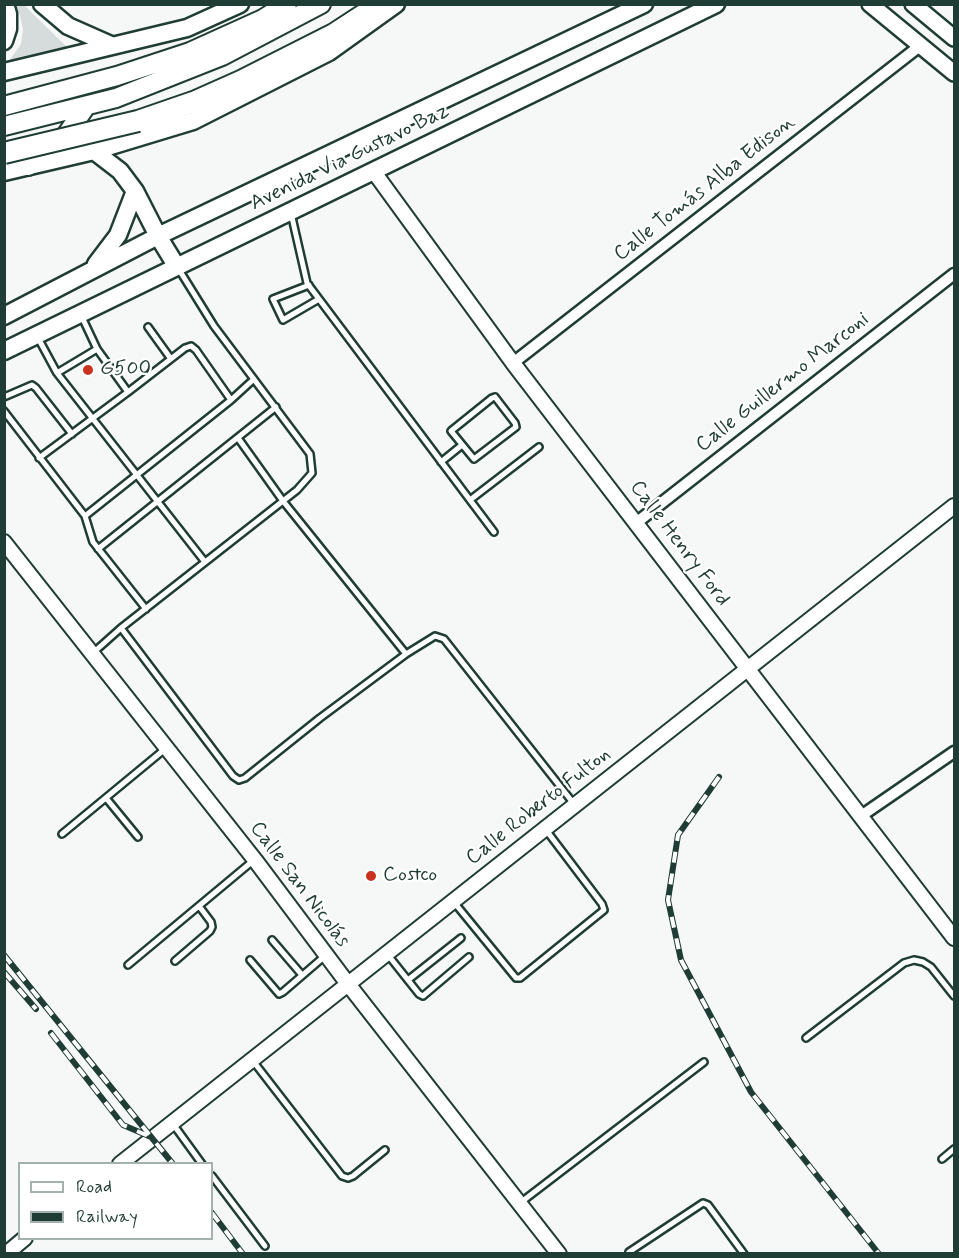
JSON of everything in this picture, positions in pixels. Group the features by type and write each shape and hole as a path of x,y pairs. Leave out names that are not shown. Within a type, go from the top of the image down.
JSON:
{"highway":[{"path":"4,106 117,76 190,52 263,19 287,4"},
{"path":"4,126 116,98 222,56 321,4"},
{"path":"4,153 138,121 196,101 291,57 334,34 380,4"},
{"path":"28,166 43,157 67,134 86,106"}],"main road":[{"path":"4,4 8,14 4,41"},
{"path":"42,4 68,26 111,45"},
{"path":"4,72 187,28 240,4"},
{"path":"4,172 94,151 193,121 329,52 396,4"},
{"name":"Avenida Via Gustavo Baz","path":"4,316 158,236 644,4"},
{"name":"Avenida Via Gustavo Baz","path":"4,351 716,4"},
{"path":"870,4 954,73"},
{"path":"913,4 954,38"},
{"path":"94,151 120,171 135,191 177,267"},
{"path":"92,270 118,236 135,191"}],"street":[{"name":"Calle Tomás Alba Edison","path":"513,363 921,45"},
{"name":"Calle Henry Ford","path":"374,172 513,363 954,938"},
{"name":"Calle Guillermo Marconi","path":"636,523 954,274"},
{"name":"Calle Roberto Fulton","path":"123,1162 954,506"},
{"name":"Calle San Nicolás","path":"4,542 255,860 348,984 559,1254"},
{"path":"861,816 954,752"},
{"path":"6,1254 24,1240"}],"lane":[{"path":"291,212 309,285 494,532"},
{"path":"93,653 121,628 297,490 312,473 310,454 214,326 177,267"},
{"path":"309,285 273,299 283,320 319,299"},
{"path":"80,314 97,348 128,392"},
{"path":"148,327 171,359"},
{"path":"36,335 57,373 205,562"},
{"path":"39,458 185,348 191,346 231,399"},
{"path":"57,373 97,348"},
{"path":"85,516 255,379"},
{"path":"4,398 32,385 72,434"},
{"path":"492,398 498,399 515,423 514,430 474,459 462,445 451,431 452,428 492,398"},
{"path":"98,549 276,408"},
{"path":"4,411 85,516 93,543 146,609"},
{"path":"238,438 283,501 406,654"},
{"path":"441,462 462,445"},
{"path":"470,500 539,447"},
{"path":"121,628 232,776 239,780 245,778 406,654 435,636 444,639 575,805"},
{"path":"63,834 166,748"},
{"path":"106,798 138,837"},
{"path":"453,901 518,979 600,915 604,910 602,904 545,829"},
{"path":"128,965 255,860"},
{"path":"174,961 212,927 199,906"},
{"path":"408,980 460,938"},
{"path":"272,940 302,975"},
{"path":"387,953 419,994 426,995 469,957"},
{"path":"250,960 279,994 326,955"},
{"path":"806,1038 904,963 914,960 932,967 954,996"},
{"path":"252,1060 342,1176 348,1178 353,1176 385,1150"},
{"path":"519,1204 704,1062"},
{"path":"172,1123 201,1162"},
{"path":"942,1160 954,1149"},
{"path":"213,1177 265,1246"},
{"path":"629,1252 703,1203 708,1205 744,1254"}],"shaded area":[{"path":"14,5 24,5 69,49 6,65 21,44 23,30 20,15"}],"railway":[{"path":"719,777 678,835 668,900 681,960 751,1092 879,1254"},
{"path":"4,955 171,1162"},
{"path":"4,972 36,1009"},
{"path":"51,1033 123,1125 151,1137"},
{"path":"213,1214 243,1254"}],"place":[{"name":"G500","path":"88,370"},
{"name":"Costco","path":"371,876"}]}
